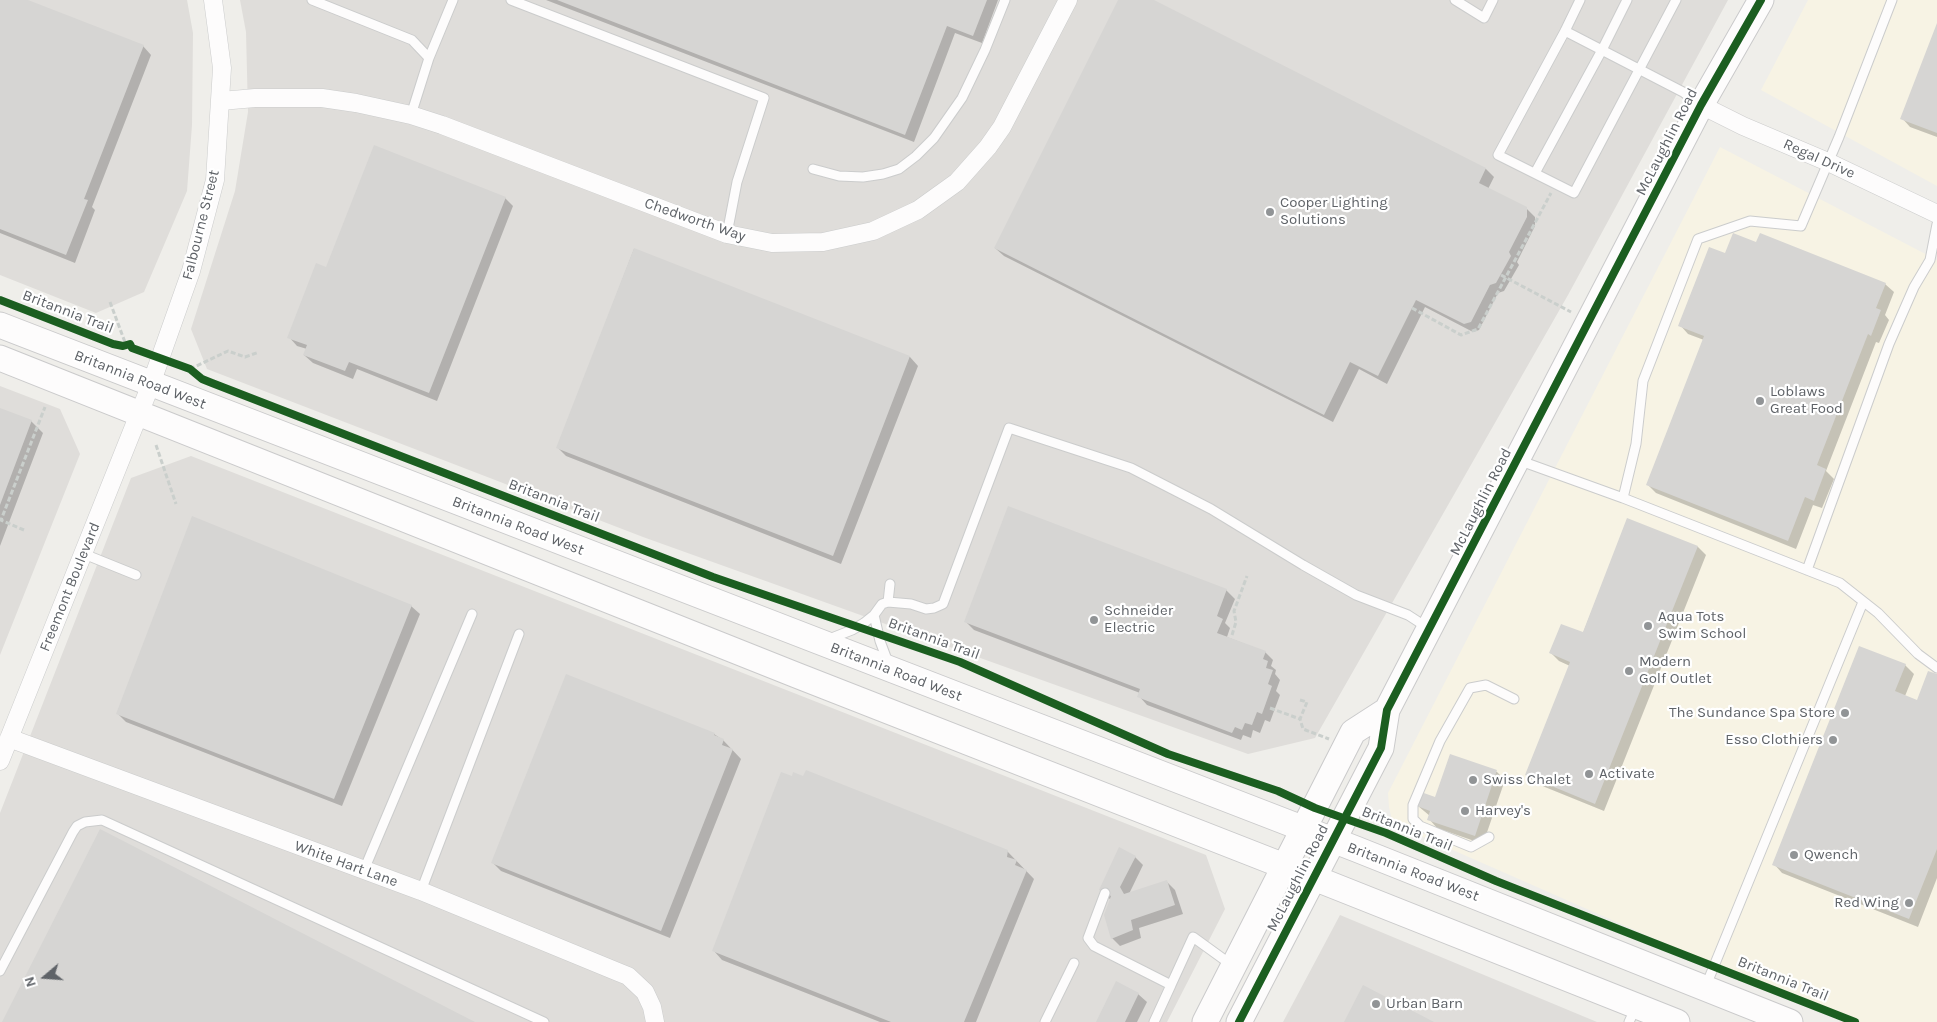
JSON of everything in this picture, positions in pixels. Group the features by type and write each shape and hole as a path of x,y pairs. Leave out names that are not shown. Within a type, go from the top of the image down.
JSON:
{"main road":[{"name":"McLaughlin Road","path":"1239,1022 1381,748 1387,710 1701,105 1761,0"},
{"name":"Britannia Road West","path":"0,325 1303,829 1790,1022"},
{"name":"Britannia Road West","path":"0,358 796,675 1314,878 1633,1014 1677,1022"},
{"name":"McLaughlin Road","path":"1205,1022 1353,732 1387,710"}],"street":[{"name":"Falbourne Street","path":"139,412 151,384 191,271 215,180 222,68 213,0"},
{"name":"Chedworth Way","path":"221,101 255,98 322,98 411,115 442,125 727,234 756,241 789,244 840,240 873,232 918,210 938,197 973,165 1002,127 1068,0"},
{"name":"Regal Drive","path":"1701,105 1743,126 1828,162 1937,214"},
{"name":"Freemont Boulevard","path":"0,761 139,412"},
{"name":"White Hart Lane","path":"9,738 364,870 628,976 637,983 649,999 655,1022"}],"lane":[{"path":"312,0 412,40 430,58"},
{"path":"411,115 430,58 453,0"},
{"path":"511,0 764,98 737,182 727,234"},
{"path":"813,169 839,176 863,177 899,169 916,156 934,138 962,98 985,50 1004,0"},
{"path":"1455,0 1484,18 1493,0"},
{"path":"1580,0 1498,155 1574,192 1676,0"},
{"path":"1535,174 1627,0"},
{"path":"1623,498 1636,444 1644,382 1698,239 1750,220 1801,226 1839,137 1892,0"},
{"path":"1565,31 1683,92 1701,105"},
{"path":"1808,570 1889,344 1914,287 1930,260 1937,224"},
{"path":"818,642 852,630 874,615 882,604 888,602 912,604 926,609 942,604 1009,428 1131,468 1211,509 1356,595 1408,615 1430,629"},
{"path":"1518,460 1623,498 1840,583 1878,613 1918,654 1937,668"},
{"path":"84,554 136,575"},
{"path":"888,602 890,584"},
{"path":"1705,988 1863,602"},
{"path":"364,870 472,614"},
{"path":"874,615 880,640 892,670"},
{"path":"420,892 519,634"},
{"path":"1489,837 1471,847 1420,826 1413,819 1412,804 1440,741 1470,688 1486,685 1514,699"},
{"path":"0,971 77,826 85,822 102,820 544,1022"},
{"path":"1105,893 1088,938 1094,946 1171,985"},
{"path":"1154,1022 1193,937 1233,966"},
{"path":"1045,1022 1074,963"}],"path":[{"path":"1412,308 1461,335 1478,329 1556,184"},
{"path":"1500,275 1590,321"},
{"path":"110,302 129,347"},
{"path":"160,358 192,371 228,351 245,357 259,352"},
{"path":"24,530 1,520 45,407"},
{"path":"156,445 176,504"},
{"path":"1232,635 1236,622 1234,611 1247,576"},
{"path":"1300,700 1307,702 1300,719 1303,729 1346,746"},
{"path":"1270,708 1300,719"}],"shaded area":[{"path":"0,0 187,0 193,33 192,125 187,191 144,292 96,313 0,275"},
{"path":"240,0 1728,0 1568,295 1315,738 1248,754 643,537 207,369 191,329 235,191 248,112 246,32"},
{"path":"1808,0 1937,0 1937,186 1761,90"},
{"path":"1720,147 1937,260 1937,1022 1844,1022 1405,829 1392,820 1388,793"},
{"path":"0,386 60,409 80,454 0,655"},
{"path":"191,456 1206,855 1225,909 1167,1022 0,1022 0,813 131,478"},
{"path":"1340,915 1597,1022 1283,1022"}],"building":[{"path":"0,0 28,0 144,45 84,199 88,200 66,255 0,229"},
{"path":"557,0 987,0 973,36 947,26 905,135"},
{"name":"Cooper Lighting Solutions","path":"1118,0 1154,0 1486,168 1479,183 1527,207 1527,217 1509,252 1511,256 1496,283 1490,285 1471,322 1464,324 1416,300 1378,376 1350,362 1324,415 994,248"},
{"path":"1937,23 1937,133 1900,119"},
{"path":"374,145 506,197 429,393 349,362 345,371 303,355 307,345 287,338 316,263 326,267"},
{"name":"Loblaws Great Food","path":"1733,233 1756,242 1760,233 1886,283 1876,308 1881,310 1871,336 1868,334 1817,465 1826,469 1814,501 1805,497 1788,541 1646,485 1704,336 1678,326 1709,247 1725,253"},
{"path":"634,248 910,356 833,556 556,448"},
{"path":"0,408 32,420 0,505"},
{"name":"Schneider Electric","path":"1008,506 1227,589 1217,616 1223,619 1217,633 1266,651 1263,659 1268,661 1266,668 1273,670 1268,684 1272,686 1262,714 1257,712 1252,725 1245,723 1242,730 1235,727 1232,733 1137,697 1140,689 964,622"},
{"path":"192,516 412,605 334,799 116,714"},
{"path":"1627,518 1698,546 1595,804 1525,775 1570,662 1549,653 1561,624 1583,632"},
{"path":"1859,646 1906,664 1895,691 1917,700 1928,671 1937,674 1937,849 1909,919 1772,865"},
{"path":"566,674 715,733 714,735 724,739 722,745 733,749 661,931 491,863"},
{"path":"1450,754 1497,770 1475,836 1427,820 1430,811 1417,806 1421,792 1435,797"},
{"path":"806,770 1008,850 1007,857 1017,860 1015,865 1027,870 964,1022 891,1022 712,951 781,772 792,776 793,772 803,776"},
{"path":"100,829 475,1022 2,1022"},
{"path":"1119,847 1136,856 1120,887 1124,894 1167,880 1175,905 1131,920 1133,930 1111,939 1104,915 1111,896 1099,890"},
{"path":"1116,981 1139,993 1125,1022 1096,1022"},
{"name":"Urban Barn","path":"1363,985 1434,1022 1344,1022"}],"cycle path":[{"path":"1239,1022 1381,748 1387,710 1701,105 1761,0"},
{"name":"Britannia Trail","path":"0,300 113,344 123,346 130,344 132,348 190,369 202,379 212,383 713,577 960,662 1168,754 1278,791 1315,808 1386,833 1496,881 1855,1022"}],"place":[{"name":"Cooper Lighting Solutions","path":"1270,212"},
{"name":"Loblaws Great Food","path":"1760,401"},
{"name":"Schneider Electric","path":"1094,620"},
{"name":"Aqua Tots Swim School","path":"1648,626"},
{"name":"Modern Golf Outlet","path":"1629,671"},
{"name":"The Sundance Spa Store","path":"1845,713"},
{"name":"Esso Clothiers","path":"1833,740"},
{"name":"Activate","path":"1589,774"},
{"name":"Swiss Chalet","path":"1473,780"},
{"name":"Harvey's","path":"1465,811"},
{"name":"Qwench","path":"1794,855"},
{"name":"Red Wing","path":"1909,903"},
{"name":"Urban Barn","path":"1376,1004"}]}
